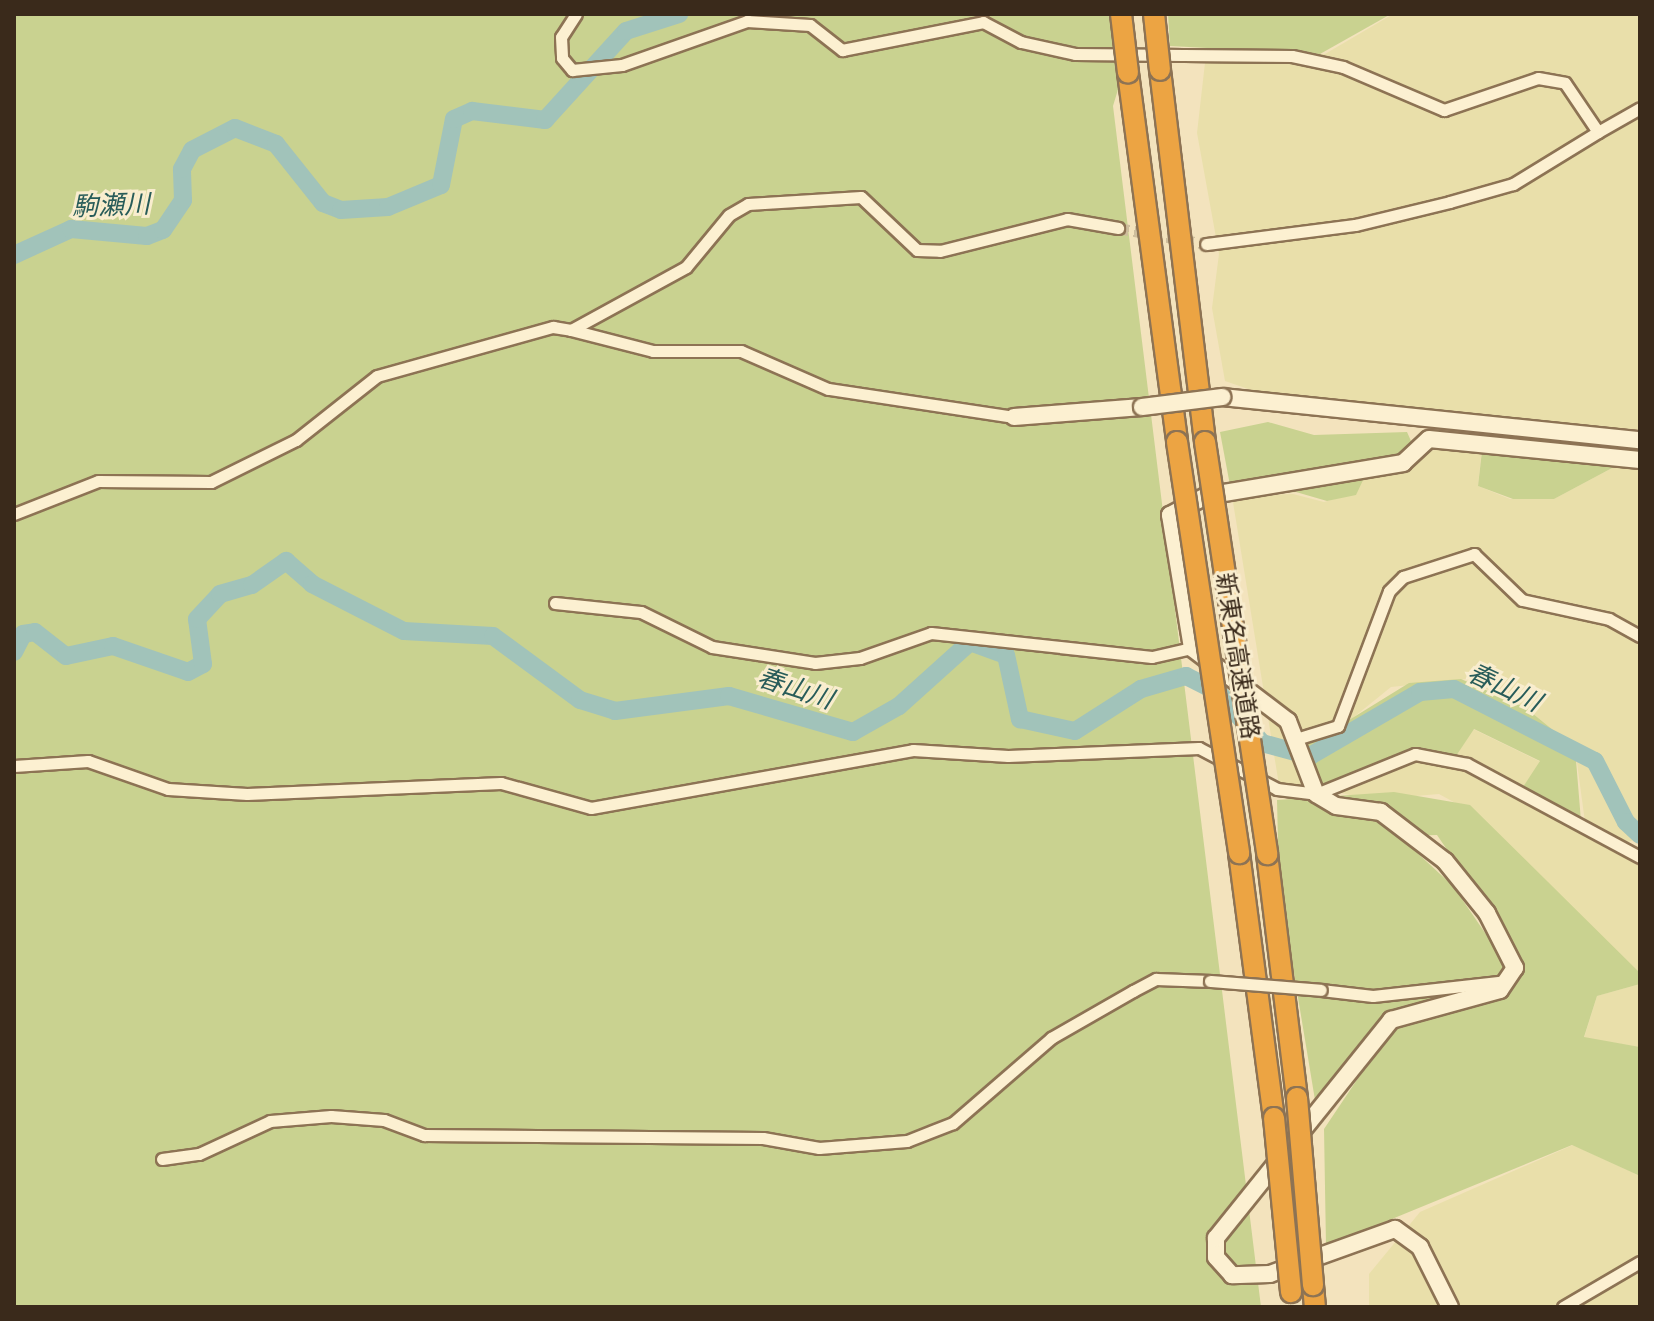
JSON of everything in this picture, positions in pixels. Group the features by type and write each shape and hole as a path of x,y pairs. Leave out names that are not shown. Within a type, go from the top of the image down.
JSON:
{"highway":[{"name":"新東名高速道路","path":"1121,14 1177,442 1239,853 1274,1118 1292,1300"},
{"name":"新東名高速道路","path":"1154,14 1205,442 1267,854 1297,1098 1315,1307"}],"street":[{"path":"576,14 561,37 562,58 572,70 622,65 747,21 810,25 842,50 983,22 1021,42 1075,54 1292,56 1343,67 1444,110 1538,78 1565,83 1598,132"},
{"path":"1206,244 1355,225 1513,184 1640,108"},
{"path":"571,330 686,267 729,215 748,204 861,197 917,250 940,251 1067,219 1118,228"},
{"path":"14,514 98,481 211,482 296,440 377,376 553,327 653,351 741,351 828,389 1014,417 1222,397 1640,440"},
{"path":"1192,648 1170,515 1178,505 1403,463 1429,439 1640,460"},
{"path":"1296,739 1338,726 1389,591 1403,577 1474,554 1522,600 1609,619 1640,636"},
{"path":"555,603 641,612 712,647 815,663 860,658 931,633 1152,657 1192,648 1226,668 1288,721 1316,794"},
{"path":"14,766 88,761 168,789 247,794 501,783 591,808 913,750 1008,756 1199,748 1277,789 1316,794 1336,806 1381,812 1445,861 1494,926 1515,968 1500,990 1391,1020 1284,1147 1215,1247 1232,1275 1300,1266 1395,1229 1420,1247 1450,1307"},
{"path":"1316,794 1415,754 1452,759 1640,857"},
{"path":"162,1159 199,1154 270,1121 331,1116 384,1120 424,1135 763,1138 819,1148 907,1141 953,1123 1051,1038 1156,979 1373,996 1507,981"},
{"path":"1563,1307 1640,1262"}],"shaded area":[{"path":"1393,14 1640,14 1640,437 1318,413 1225,381 1212,308 1219,254 1197,133 1206,54 1325,54"},
{"path":"1482,447 1478,486 1510,499 1554,499 1618,465 1640,468 1640,838 1628,842 1585,822 1575,748 1526,708 1466,679 1391,687 1349,721 1388,594 1373,614 1348,702 1328,729 1307,789 1279,785 1232,496 1293,494 1324,502 1352,494 1365,476 1424,451"},
{"path":"1473,729 1541,762 1521,790 1456,756"},
{"path":"1417,749 1640,855 1640,973 1529,883 1483,818 1439,794 1369,800 1319,787"},
{"path":"1640,984 1640,1047 1584,1038 1597,996"},
{"path":"1573,1145 1640,1176 1640,1307 1369,1307 1369,1274 1420,1212"}],"green space":[{"path":"14,14 1116,14 1123,73 1113,106 1261,1307 14,1307"},
{"path":"1168,14 1391,14 1320,54 1170,46"},
{"path":"1268,422 1314,435 1407,432 1411,441 1405,461 1365,476 1356,495 1327,501 1296,492 1232,496 1220,432"},
{"path":"1482,451 1614,467 1554,499 1513,499 1478,486"},
{"path":"1461,679 1526,708 1575,748 1581,821 1521,790 1540,761 1474,729 1456,756 1417,749 1317,790 1297,743 1328,733 1409,683"},
{"path":"1394,792 1470,805 1640,973 1640,984 1597,996 1584,1037 1640,1047 1640,1176 1572,1145 1326,1246 1324,1129 1387,1035 1405,1018 1502,995 1520,956 1437,835 1399,836 1453,886 1507,965 1501,982 1399,1009 1378,1025 1316,1106 1279,883 1277,800"}],"waterway":[{"name":"駒瀬川","path":"14,255 71,229 147,236 163,230 183,200 182,169 192,150 235,128 276,144 323,203 341,210 388,207 441,185 454,119 472,111 545,120 626,31 679,14"},
{"name":"春山川","path":"14,652 23,634 35,632 66,656 113,646 188,672 203,664 197,619 220,594 252,585 286,561 312,584 404,631 493,636 580,700 615,711 729,696 853,732 899,706 970,642 1006,655 1020,719 1075,731 1141,689 1186,676 1218,692 1262,743 1310,756 1420,692 1454,689 1595,761 1626,822 1640,835"}],"tunnel":[{"path":"1118,228 1206,244"}]}
